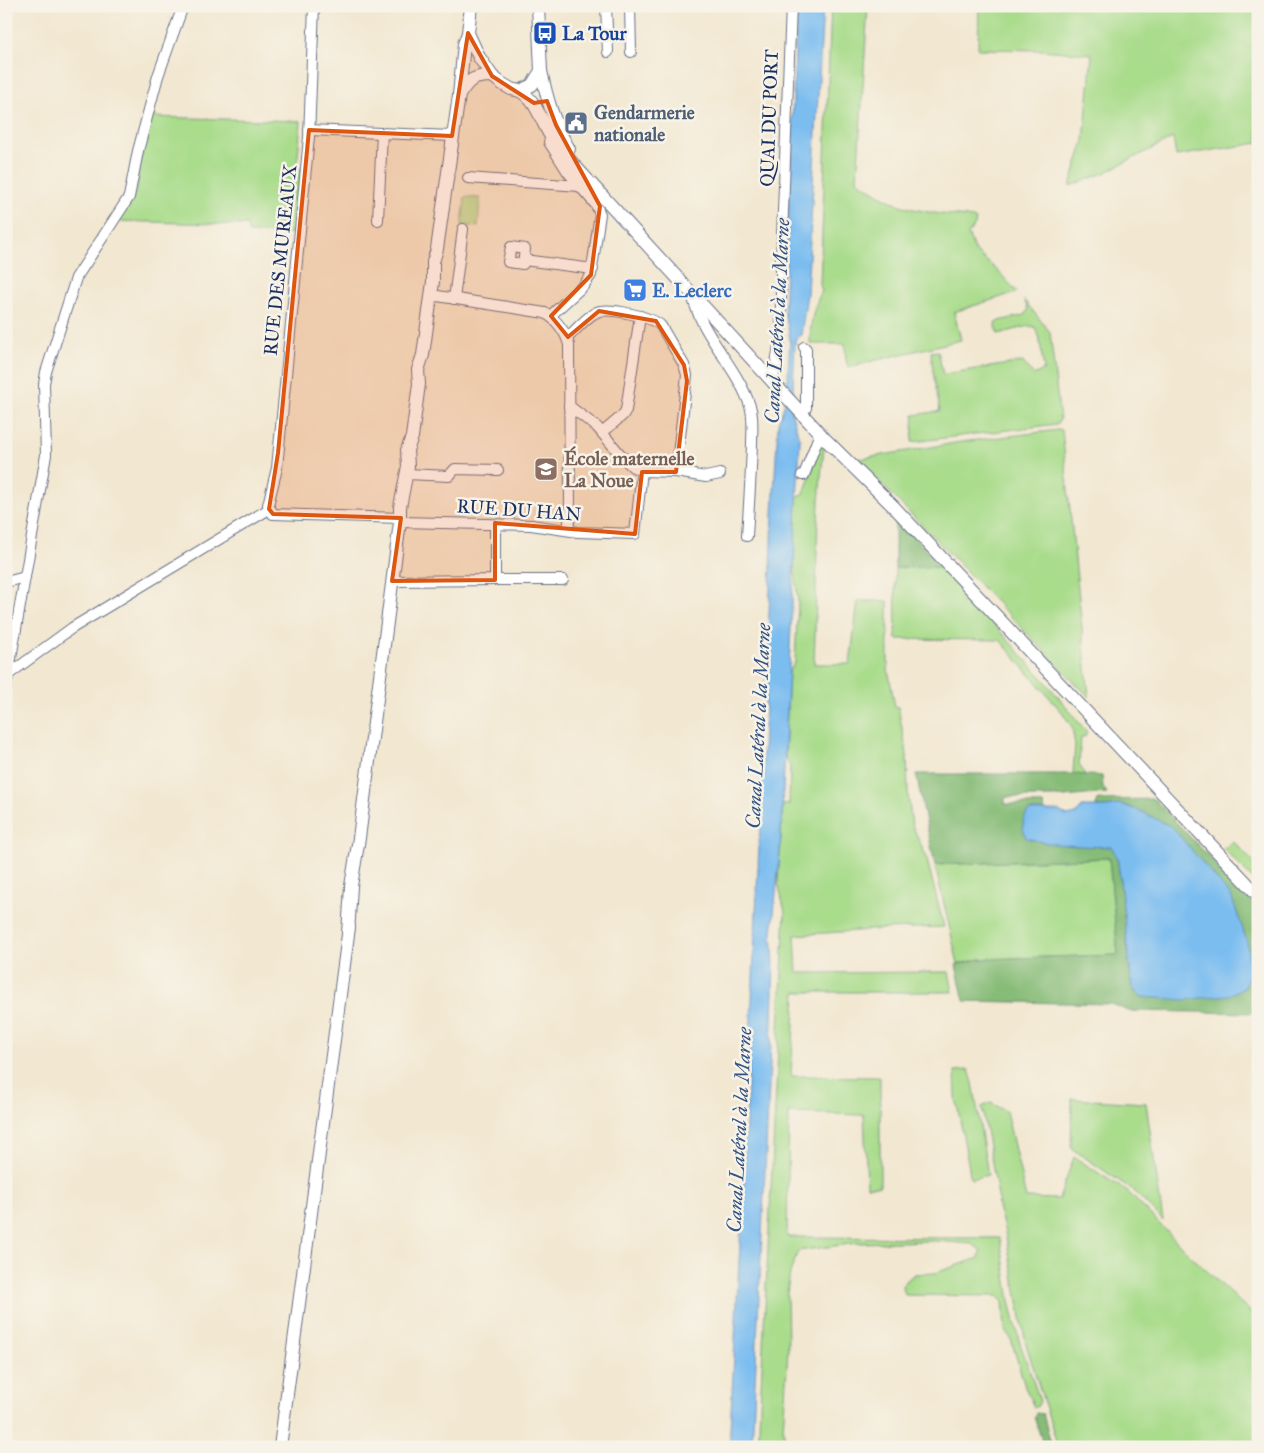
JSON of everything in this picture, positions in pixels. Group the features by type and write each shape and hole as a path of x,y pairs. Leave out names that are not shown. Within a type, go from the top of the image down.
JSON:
{"main road":[{"path":"280,1447 348,934 351,886 359,838 400,520 400,507 407,475 408,450 412,437 419,384 418,370 423,355 433,282 433,262 437,249 459,95 464,44 468,33 471,6"},
{"path":"538,6 540,71 547,101 582,182"},
{"path":"468,33 478,57 492,76 506,87 527,95 534,103 545,126 582,182 692,293 820,433 894,507 1258,895"},
{"path":"520,91 532,85 540,71"},
{"path":"459,95 470,81 476,77 492,76"},
{"path":"534,103 547,101"}],"street":[{"path":"6,687 46,455 44,384 46,372 80,270 129,197 138,151 158,76 184,6"},
{"name":"RUE DES MUREAUX","path":"271,511 268,505 277,460 310,130 314,6"},
{"path":"606,6 608,52"},
{"path":"630,6 631,52"},
{"name":"QUAI DU PORT","path":"773,381 780,334 791,6"},
{"path":"310,130 452,136"},
{"path":"378,220 382,133"},
{"path":"468,178 582,182 599,210 600,224 593,269 589,280 550,316"},
{"path":"454,299 463,229"},
{"path":"524,260 593,269"},
{"path":"692,293 696,312 730,368 751,408 751,478 747,536"},
{"path":"431,295 541,312 550,316 567,338 569,345 570,514 568,530"},
{"path":"567,338 598,311 620,312 640,316 656,321 661,326 686,370 687,381 676,472"},
{"path":"602,433 623,415 626,410 640,316"},
{"path":"802,413 806,408 806,349 804,347"},
{"path":"569,406 602,433 633,467 642,471 676,472 706,477 720,474"},
{"path":"802,475 804,475 811,461 820,433"},
{"path":"407,475 449,476 455,469 498,470"},
{"name":"RUE DU HAN","path":"271,511 400,520 531,525 568,530 635,534 642,471"},
{"path":"9,674 72,628 271,511"},
{"path":"495,524 495,580"},
{"path":"6,582 25,577"},
{"path":"392,581 563,580"}],"highlighted area":[{"path":"468,33 492,76 534,103 547,101 556,125 600,206 591,275 551,316 568,337 599,311 656,321 684,365 687,381 676,472 642,472 635,534 495,523 495,580 392,581 401,518 273,514 269,509 278,453 309,130 452,136"}],"green space":[{"path":"831,6 868,6 857,180 895,203 933,213 976,220 975,225 968,234 975,251 997,270 1017,292 954,312 961,340 848,367 845,344 810,344 813,316 822,291 820,285"},
{"path":"979,6 1201,6 1208,14 1212,8 1211,6 1258,6 1258,143 1176,156 1173,138 1104,173 1070,186 1084,141 1092,54 1040,50 978,49"},
{"path":"150,117 301,121 297,169 301,169 295,233 249,233 247,225 117,221 136,191"},
{"path":"465,197 480,198 478,227 462,225"},
{"path":"1024,300 1050,332 1060,420 1057,424 912,442 914,415 940,411 931,352 938,351 943,374 1023,362 1033,375 1044,370 1040,342 1035,327 1029,326 998,334 995,322 1025,315 1028,309"},
{"path":"1062,430 1089,697 859,459 961,442"},
{"path":"820,443 824,448 818,529 814,664 850,664 858,601 888,601 888,669 895,707 898,707 907,755 908,795 912,825 926,856 944,927 795,935 797,973 949,972 953,992 796,992 791,1076 880,1077 880,1186 867,1186 864,1115 789,1113 787,1237 1000,1238 1010,1301 1019,1340 1040,1401 1037,1407 1034,1407 1025,1387 1011,1339 1005,1329 1003,1301 998,1296 905,1295 903,1287 905,1281 915,1274 935,1273 979,1258 981,1251 973,1244 936,1241 857,1243 798,1251 790,1273 787,1293 788,1349 783,1430 785,1438 795,1447 758,1447 785,912 778,883 783,804 789,805 790,766 785,757 789,672 795,662 798,601 794,563 796,499 804,493"},
{"path":"901,523 942,567 895,568 895,524"},
{"path":"942,567 1045,681 1086,731 1086,736 1081,738 1079,764 1085,775 1073,774 1075,745 1072,727 1062,712 1000,640 896,639 895,568"},
{"path":"916,774 1073,774 1102,776 1103,787 1107,793 1064,797 1005,797 1005,804 1043,804 1045,811 1029,811 1112,846 1118,862 1132,988 1142,997 1229,995 1106,807 1096,807 1097,800 1154,799 1258,908 1258,1013 1128,1011 1112,1004 964,1001 956,965 958,964 981,959 1118,955 1109,858 935,865"},
{"path":"1234,842 1258,867 1258,885 1223,848"},
{"path":"1109,858 1118,955 981,959 958,964 935,865"},
{"path":"969,1070 973,1083 988,1175 971,1179 956,1098 955,1071"},
{"path":"1072,1099 1146,1103 1163,1221 1134,1191 1071,1148"},
{"path":"990,1103 1006,1111 1026,1198 1059,1199 1074,1157 1128,1192 1190,1255 1257,1318 1255,1320 1258,1323 1258,1447 1058,1447 1026,1344 1005,1232 997,1203 999,1202 982,1107"},
{"path":"1036,1413 1043,1414 1052,1447 1044,1447 1034,1417"}],"water":[{"path":"797,6 823,6 807,294 801,335 795,340 792,414 800,441 780,853 772,933 774,964 772,1022 752,1447 729,1447 742,1208 774,491 778,423 784,406 787,387 790,340 784,313"},
{"path":"1121,804 1172,827 1231,896 1247,941 1250,972 1245,987 1229,995 1184,1000 1142,997 1132,988 1118,862 1112,847 1069,846 1026,838 1023,821 1029,811 1059,811 1067,816 1076,814 1082,807 1106,807"}],"place":[{"name":"La Tour","path":"545,33"},
{"name":"Gendarmerie nationale","path":"576,123"},
{"name":"E. Leclerc","path":"635,290"},
{"name":"École maternelle La Noue","path":"546,469"}],"water label":[{"name":"Canal Latéral à la Marne","path":"777,321"},
{"name":"Canal Latéral à la Marne","path":"758,726"},
{"name":"Canal Latéral à la Marne","path":"739,1130"}]}
